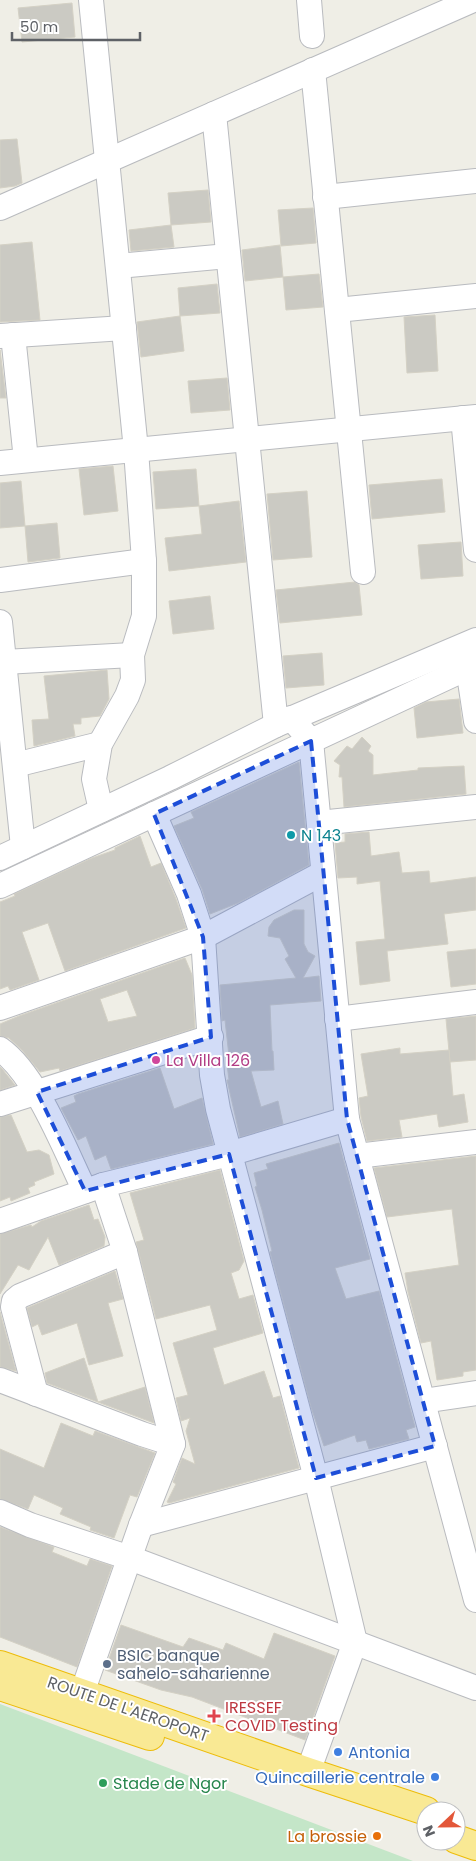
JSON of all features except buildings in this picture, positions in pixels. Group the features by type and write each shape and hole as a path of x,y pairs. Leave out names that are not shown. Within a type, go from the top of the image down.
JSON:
{"highway":[{"name":"ROUTE DE L'AEROPORT","path":"0,1665 416,1808"},
{"name":"ROUTE DE L'AEROPORT","path":"0,1686 416,1826"}],"street":[{"path":"91,0 136,450 144,561 144,616 132,655 133,680 127,696 100,744 94,779 101,810"},
{"path":"308,0 312,36"},
{"path":"0,208 473,0"},
{"path":"313,70 363,572"},
{"path":"214,114 246,439 283,721 311,741 347,1119 476,1596"},
{"path":"325,197 476,181"},
{"path":"118,266 228,256"},
{"path":"336,310 476,296"},
{"path":"26,460 7,336 124,328"},
{"path":"0,463 469,417 476,550"},
{"path":"0,580 144,561"},
{"path":"0,622 23,847"},
{"path":"0,858 283,721 476,640"},
{"path":"4,662 132,655"},
{"path":"0,886 472,666 476,721"},
{"path":"14,765 100,744"},
{"path":"319,823 476,807"},
{"path":"154,814 189,894 203,937 214,1083 218,1110 316,1478 355,1642 308,1772"},
{"path":"0,1008 203,937 323,873"},
{"path":"337,1019 476,1002"},
{"path":"0,1104 211,1037"},
{"path":"0,1049 15,1062 37,1092 94,1188 125,1252 173,1444 141,1525 82,1693"},
{"path":"0,1221 94,1188 230,1154 347,1119"},
{"path":"356,1156 476,1142"},
{"path":"36,1394 14,1301 20,1296 125,1252"},
{"path":"0,1380 173,1444"},
{"path":"423,1400 476,1393"},
{"path":"141,1525 435,1446"},
{"path":"0,1512 30,1525 130,1558 476,1688"}],"highlighted area":[{"path":"311,741 347,1119 435,1446 316,1478 229,1154 85,1191 37,1092 211,1037 203,937 154,814"}],"green space":[{"name":"Stade de Ngor","path":"0,1704 413,1861 0,1861"}],"place":[{"name":"N 143","path":"291,835"},
{"name":"La Villa 126","path":"156,1060"},
{"name":"BSIC banque sahelo-saharienne","path":"107,1664"},
{"name":"IRESSEF COVID Testing","path":"214,1716"},
{"name":"Antonia","path":"338,1752"},
{"name":"Quincaillerie centrale","path":"435,1777"},
{"name":"Stade de Ngor","path":"103,1783"},
{"name":"La brossie","path":"377,1836"}]}
